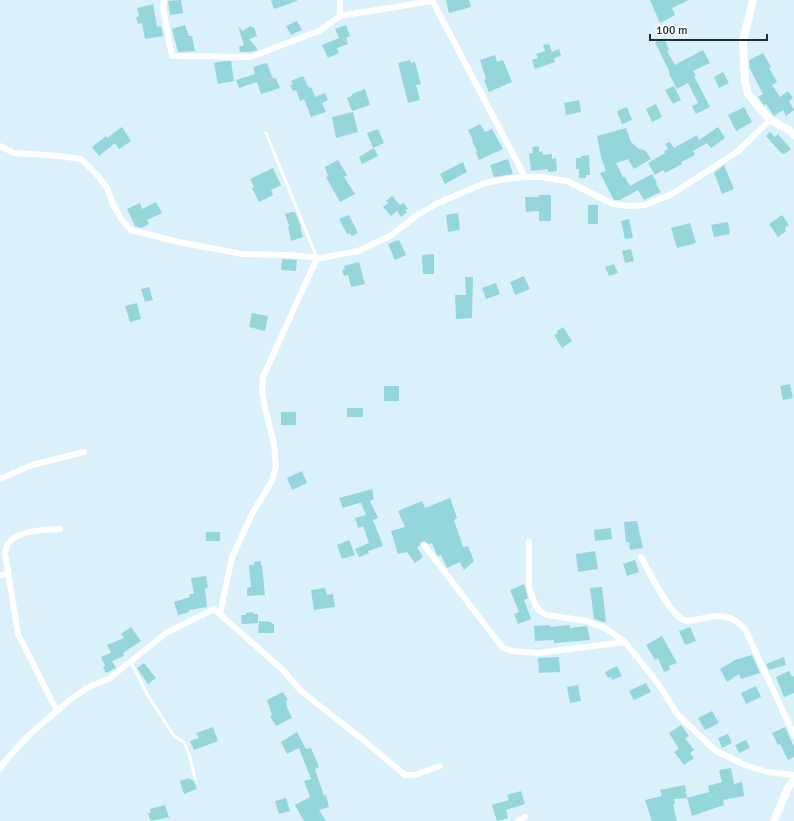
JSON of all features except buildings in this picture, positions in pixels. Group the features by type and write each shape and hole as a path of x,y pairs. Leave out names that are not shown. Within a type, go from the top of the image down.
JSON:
{"street":[{"path":"164,0 163,8 172,56 251,57 319,31 340,16 432,1 525,176"},
{"path":"340,0 340,16"},
{"path":"753,0 743,41 745,82 748,94 770,120 789,130 794,135"},
{"path":"0,146 14,153 80,159 103,182 122,220 132,230 179,242 242,254 290,255 321,258 358,251 390,236 416,216 438,203 485,183 525,176 567,181 612,204 628,206 645,204 672,194 737,152 770,120"},
{"path":"220,614 232,557 253,512 272,481 276,467 274,444 264,404 262,390 263,377 317,258"},
{"path":"0,479 32,465 84,452"},
{"path":"57,711 18,634 5,553 8,543 14,537 23,533 60,529"},
{"path":"529,542 529,588 539,610 546,615 587,621 605,628 625,642 659,685 678,715 716,751 745,765 767,772 794,775"},
{"path":"424,545 502,647 512,651 538,653 625,642"},
{"path":"641,557 672,611 683,620 719,616 729,617 739,622 745,629 794,735"},
{"path":"0,575 8,574"},
{"path":"0,769 6,760 30,734 71,699 89,687 110,678 166,634 214,609 283,670 301,691 405,775 415,775 440,766"},
{"path":"774,821 788,788 794,780"},
{"path":"518,821 525,817"}],"lane":[{"path":"266,133 317,258"},
{"path":"131,662 147,694 174,736 184,742 190,757 195,779"}]}
